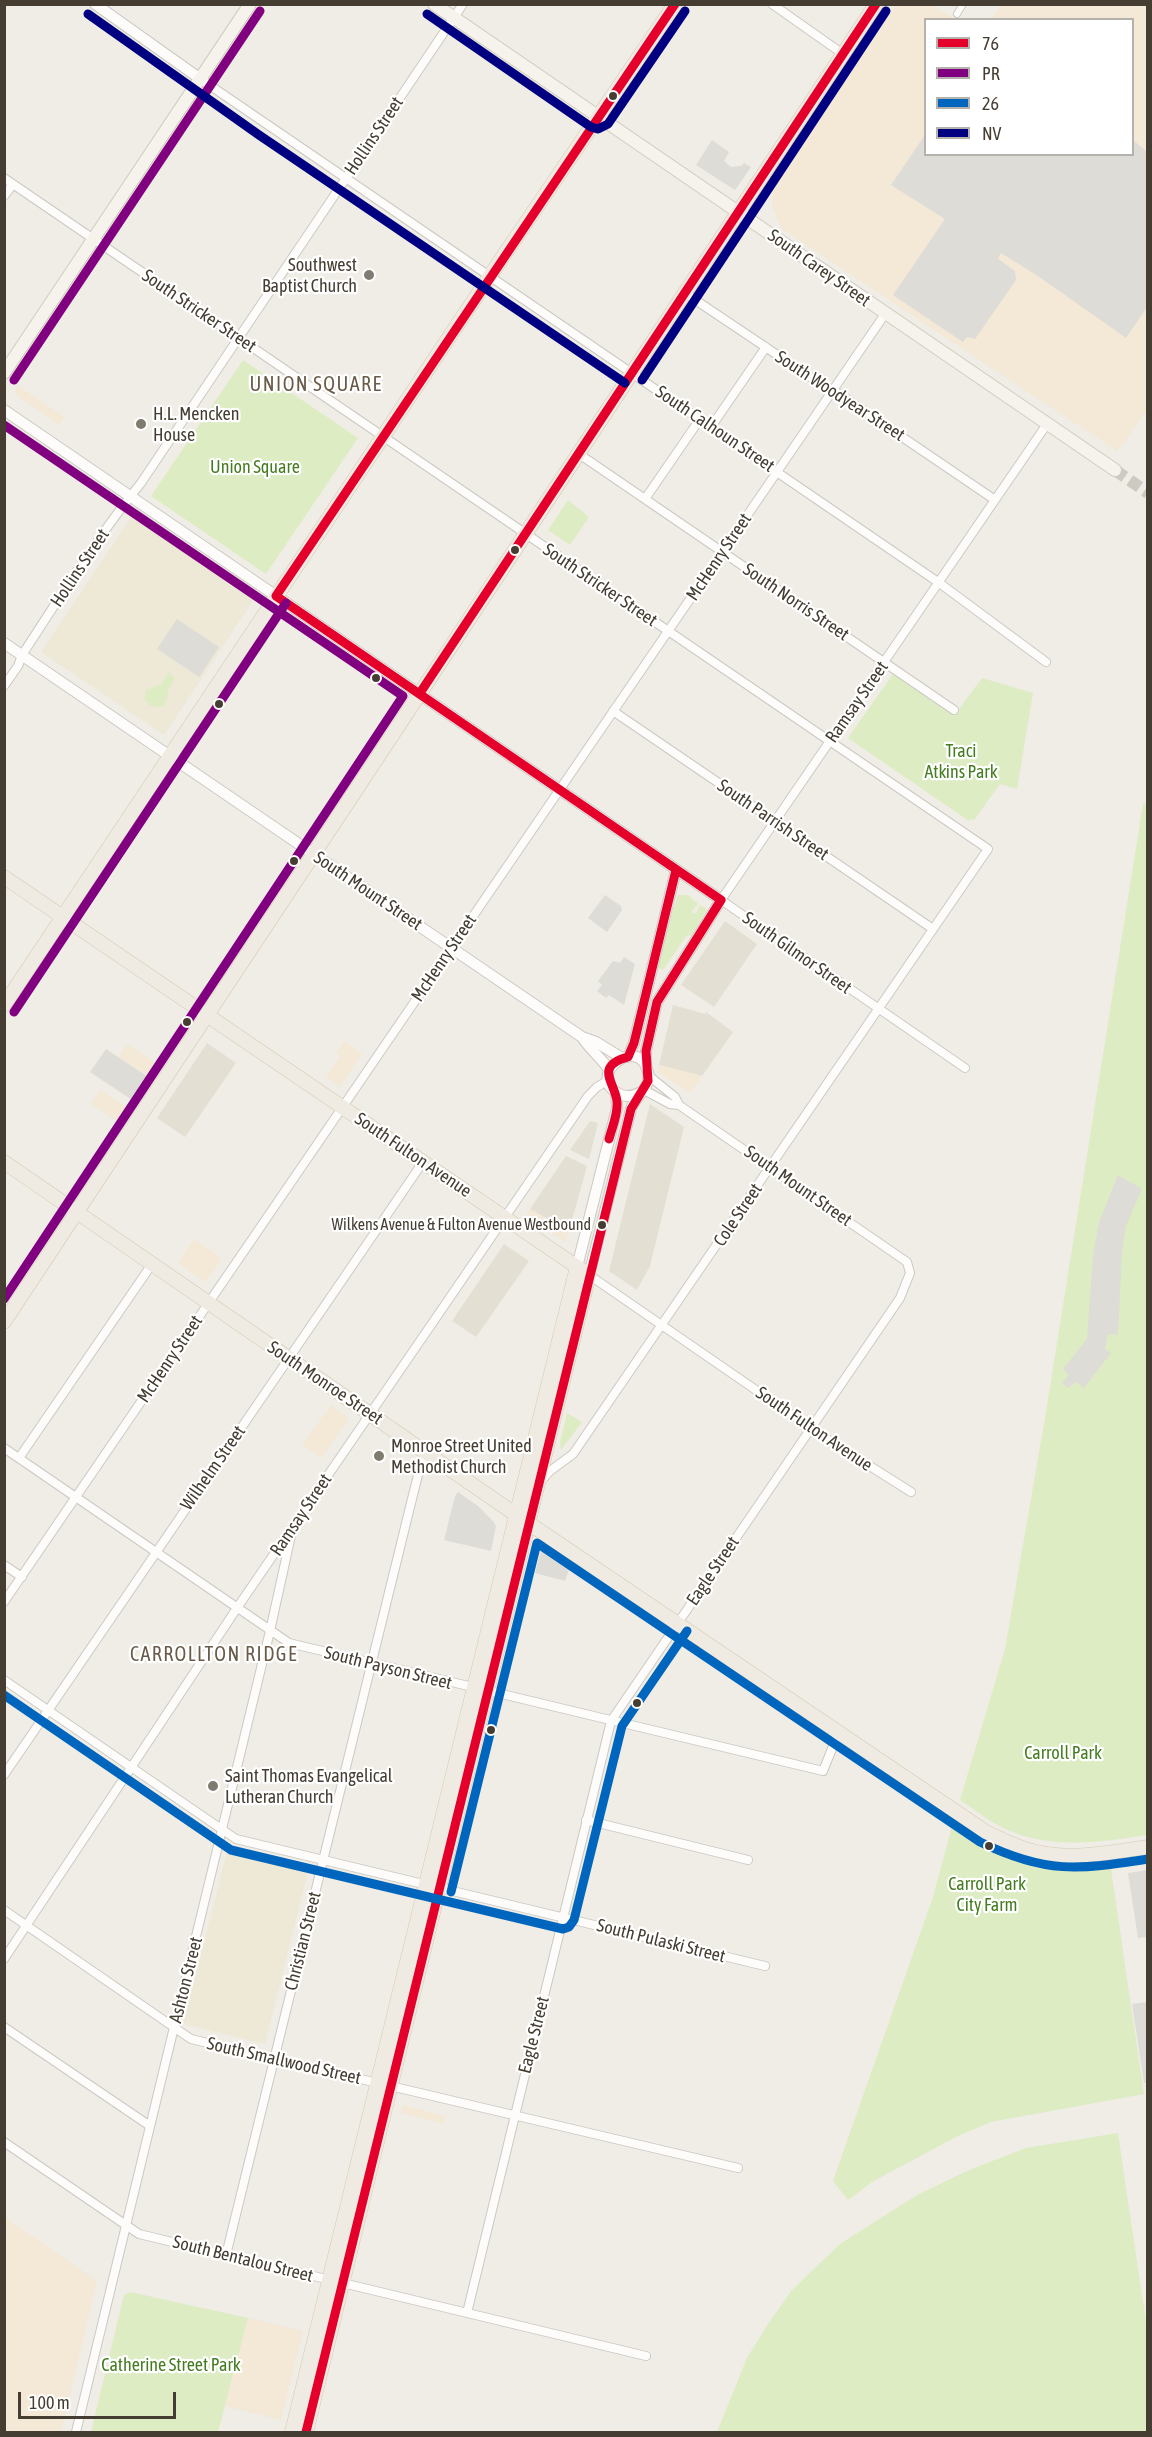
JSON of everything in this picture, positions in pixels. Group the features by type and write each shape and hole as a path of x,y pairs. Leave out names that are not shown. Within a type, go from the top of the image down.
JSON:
{"main road":[{"path":"4,373 202,80 250,4"},
{"name":"South Carey Street","path":"434,4 1115,470"},
{"path":"4,1005 382,437 675,4"},
{"path":"4,1322 876,4"},
{"name":"South Fulton Avenue","path":"4,877 589,1275"},
{"name":"South Monroe Street","path":"5,1163 842,1737 986,1832 1025,1849 1050,1854 1083,1856 1148,1847"},
{"path":"292,2433 336,2282 524,1520 577,1267"},
{"path":"524,1520 540,1483 589,1275"},
{"path":"306,2433 336,2282"}],"street":[{"path":"95,4 202,80"},
{"name":"Hollins Street","path":"4,686 18,666 22,655 463,4"},
{"path":"772,4 843,54"},
{"path":"957,14 963,4"},
{"name":"South Calhoun Street","path":"202,80 938,582 1046,662"},
{"name":"South Stricker Street","path":"4,178 988,849"},
{"path":"4,196 13,184"},
{"name":"South Woodyear Street","path":"685,294 833,390 995,500"},
{"name":"McHenry Street","path":"4,1602 885,314"},
{"path":"711,427 766,347"},
{"name":"South Gilmor Street","path":"4,410 965,1068"},
{"path":"645,499 700,419"},
{"name":"Ramsay Street","path":"647,1071 646,1051 657,1002 668,981 1047,424"},
{"name":"South Norris Street","path":"579,454 954,710"},
{"name":"South Mount Street","path":"4,643 582,1037 625,1057"},
{"name":"South Parrish Street","path":"613,711 933,929"},
{"name":"Cole Street","path":"540,1483 550,1471 573,1454 988,849"},
{"path":"577,1267 617,1108 616,1092 609,1075 614,1063 625,1057 634,1043 676,870"},
{"name":"South Mount Street","path":"582,1037 590,1050 601,1059 609,1075"},
{"path":"589,1275 631,1109 643,1091 647,1071 638,1059 625,1057"},
{"name":"South Mount Street","path":"647,1071 675,1096 679,1105"},
{"name":"Ramsay Street","path":"4,1959 237,1608 588,1096 609,1075"},
{"path":"616,1092 631,1096 643,1091"},
{"name":"South Mount Street","path":"643,1091 670,1104 679,1105 770,1167 907,1262 910,1273"},
{"name":"Wilhelm Street","path":"4,1775 423,1162"},
{"path":"19,1458 152,1264"},
{"name":"Eagle Street","path":"467,2313 611,1721 900,1298 910,1273"},
{"name":"South Fulton Avenue","path":"589,1275 812,1428 911,1492"},
{"name":"South Payson Street","path":"4,1448 289,1643 823,1772 842,1737"},
{"name":"Christian Street","path":"226,2255 421,1463 428,1454"},
{"name":"Ashton Street","path":"76,2433 270,1631 292,1528"},
{"path":"4,1565 22,1576"},
{"name":"South Pulaski Street","path":"4,1680 236,1839 765,1966"},
{"path":"586,1820 748,1860"},
{"name":"South Smallwood Street","path":"4,1910 191,2038 738,2168"},
{"path":"4,2027 150,2126"},
{"name":"South Bentalou Street","path":"4,2142 139,2234 646,2356"}],"shaded area":[{"path":"896,5 932,5 953,18 924,18 924,156 1134,156 1134,18 992,18 1001,5 1147,5 1147,408 1127,439 1117,451 782,229 772,207 773,186"},
{"path":"924,136 924,156 1134,156 1134,141 1147,152 1147,307 1126,338 1001,253 998,259 1015,271 1016,280 975,339 967,337 963,342 893,295 945,219 891,185"},
{"path":"712,140 729,152 724,161 731,167 741,166 744,163 751,167 735,190 696,165"},
{"path":"17,385 65,417 59,425 15,394"},
{"path":"131,517 254,599 164,735 41,652"},
{"path":"177,619 219,647 199,677 157,649"},
{"path":"605,895 621,906 622,910 607,932 588,918"},
{"path":"725,921 757,944 714,1007 681,985"},
{"path":"624,957 635,964 624,1005 609,995 606,998 597,991 602,985 598,981 613,961 620,963"},
{"path":"673,1005 705,1014 706,1012 733,1032 702,1076 659,1065"},
{"path":"344,1041 362,1053 340,1087 326,1077 340,1056 336,1053"},
{"path":"207,1043 236,1063 185,1137 157,1118"},
{"path":"127,1044 157,1064 148,1077 119,1057"},
{"path":"106,1049 148,1077 132,1100 90,1072"},
{"path":"659,1065 702,1076 690,1093 657,1072"},
{"path":"100,1090 128,1108 118,1122 91,1104"},
{"path":"650,1104 684,1127 650,1266 637,1290 609,1271"},
{"path":"590,1121 598,1123 589,1159 570,1150"},
{"path":"566,1156 587,1166 569,1231 530,1209"},
{"path":"1118,1175 1142,1189 1126,1226 1122,1251 1118,1335 1108,1334 1105,1349 1111,1353 1084,1388 1076,1382 1068,1388 1062,1383 1069,1375 1063,1369 1087,1339 1093,1255 1099,1222"},
{"path":"530,1209 569,1231 565,1242 526,1214"},
{"path":"194,1239 222,1258 206,1282 178,1263"},
{"path":"504,1244 529,1261 476,1337 452,1321"},
{"path":"331,1405 349,1418 321,1458 302,1445"},
{"path":"458,1492 478,1506 496,1526 491,1551 444,1540"},
{"path":"541,1551 547,1552 570,1567 565,1581 535,1573"},
{"path":"227,1852 308,1872 265,2044 183,2024"},
{"path":"1147,1870 1147,1937 1138,1938 1128,1873"},
{"path":"1147,2002 1148,2083 1144,2083 1132,2004"},
{"path":"403,2105 446,2116 444,2124 401,2113"},
{"path":"5,2217 97,2281 61,2432 5,2432"},
{"path":"248,2318 303,2331 281,2420 225,2406"}],"green space":[{"name":"Union Square","path":"243,360 358,438 266,574 151,496"},
{"path":"568,500 589,517 570,545 548,530"},
{"path":"169,672 175,678 168,689 167,701 161,707 151,706 145,700 146,690 162,684"},
{"name":"Traci Atkins Park","path":"893,674 954,716 982,678 1033,693 1017,789 1000,784 974,820 969,821 848,738"},
{"name":"Carroll Park","path":"1147,803 1147,1835 1088,1842 1050,1841 1012,1832 960,1800 1005,1649 1046,1412 1143,804"},
{"path":"678,895 688,895 698,904 692,911 693,914 700,905 706,908 706,911 691,936 687,935 663,970 656,967"},
{"path":"567,1413 582,1422 561,1450 560,1443"},
{"name":"Carroll Park City Farm","path":"952,1826 1005,1853 1034,1863 1075,1866 1110,1862 1144,2094 991,2122 956,2137 872,2182 848,2200 833,2181 933,1897"},
{"path":"1118,2133 1147,2329 1147,2432 717,2432 747,2358 768,2324 792,2290 840,2244 917,2195 969,2170 1026,2148"},
{"name":"Catherine Street Park","path":"130,2292 248,2318 218,2432 91,2432 124,2295"}],"tunnel":[{"path":"1115,470 1148,493"}],"transit line":[{"name":"76","path":"306,2432 631,1109 648,1081 646,1051 657,1002 721,900 276,596 675,4"},
{"name":"76","path":"420,693 876,4"},
{"name":"PR","path":"14,380 260,11"},
{"name":"NV","path":"427,14 591,127 598,129 608,124 685,11"},
{"name":"NV","path":"642,380 886,11"},
{"name":"NV","path":"88,14 259,135 625,383"},
{"name":"PR","path":"4,425 403,696 4,1299"},
{"name":"PR","path":"14,1012 286,603"},
{"name":"76","path":"609,1139 617,1107 609,1070 611,1065 628,1057 634,1043 676,870"},
{"name":"26","path":"451,1892 537,1543 980,1842 1024,1860 1062,1867 1148,1859"},
{"name":"26","path":"4,1695 231,1850 563,1929 569,1927 574,1920 622,1726 687,1631"}],"place":[{"name":"Southwest Baptist Church","path":"369,275"},
{"name":"H.L. Mencken House","path":"141,424"},
{"name":"Wilkens Avenue & Fulton Avenue Westbound","path":"602,1225"},
{"name":"Monroe Street United Methodist Church","path":"379,1456"},
{"name":"Saint Thomas Evangelical Lutheran Church","path":"213,1786"}],"district":[{"name":"UNION SQUARE","path":"316,385"},
{"name":"CARROLLTON RIDGE","path":"214,1655"}]}
